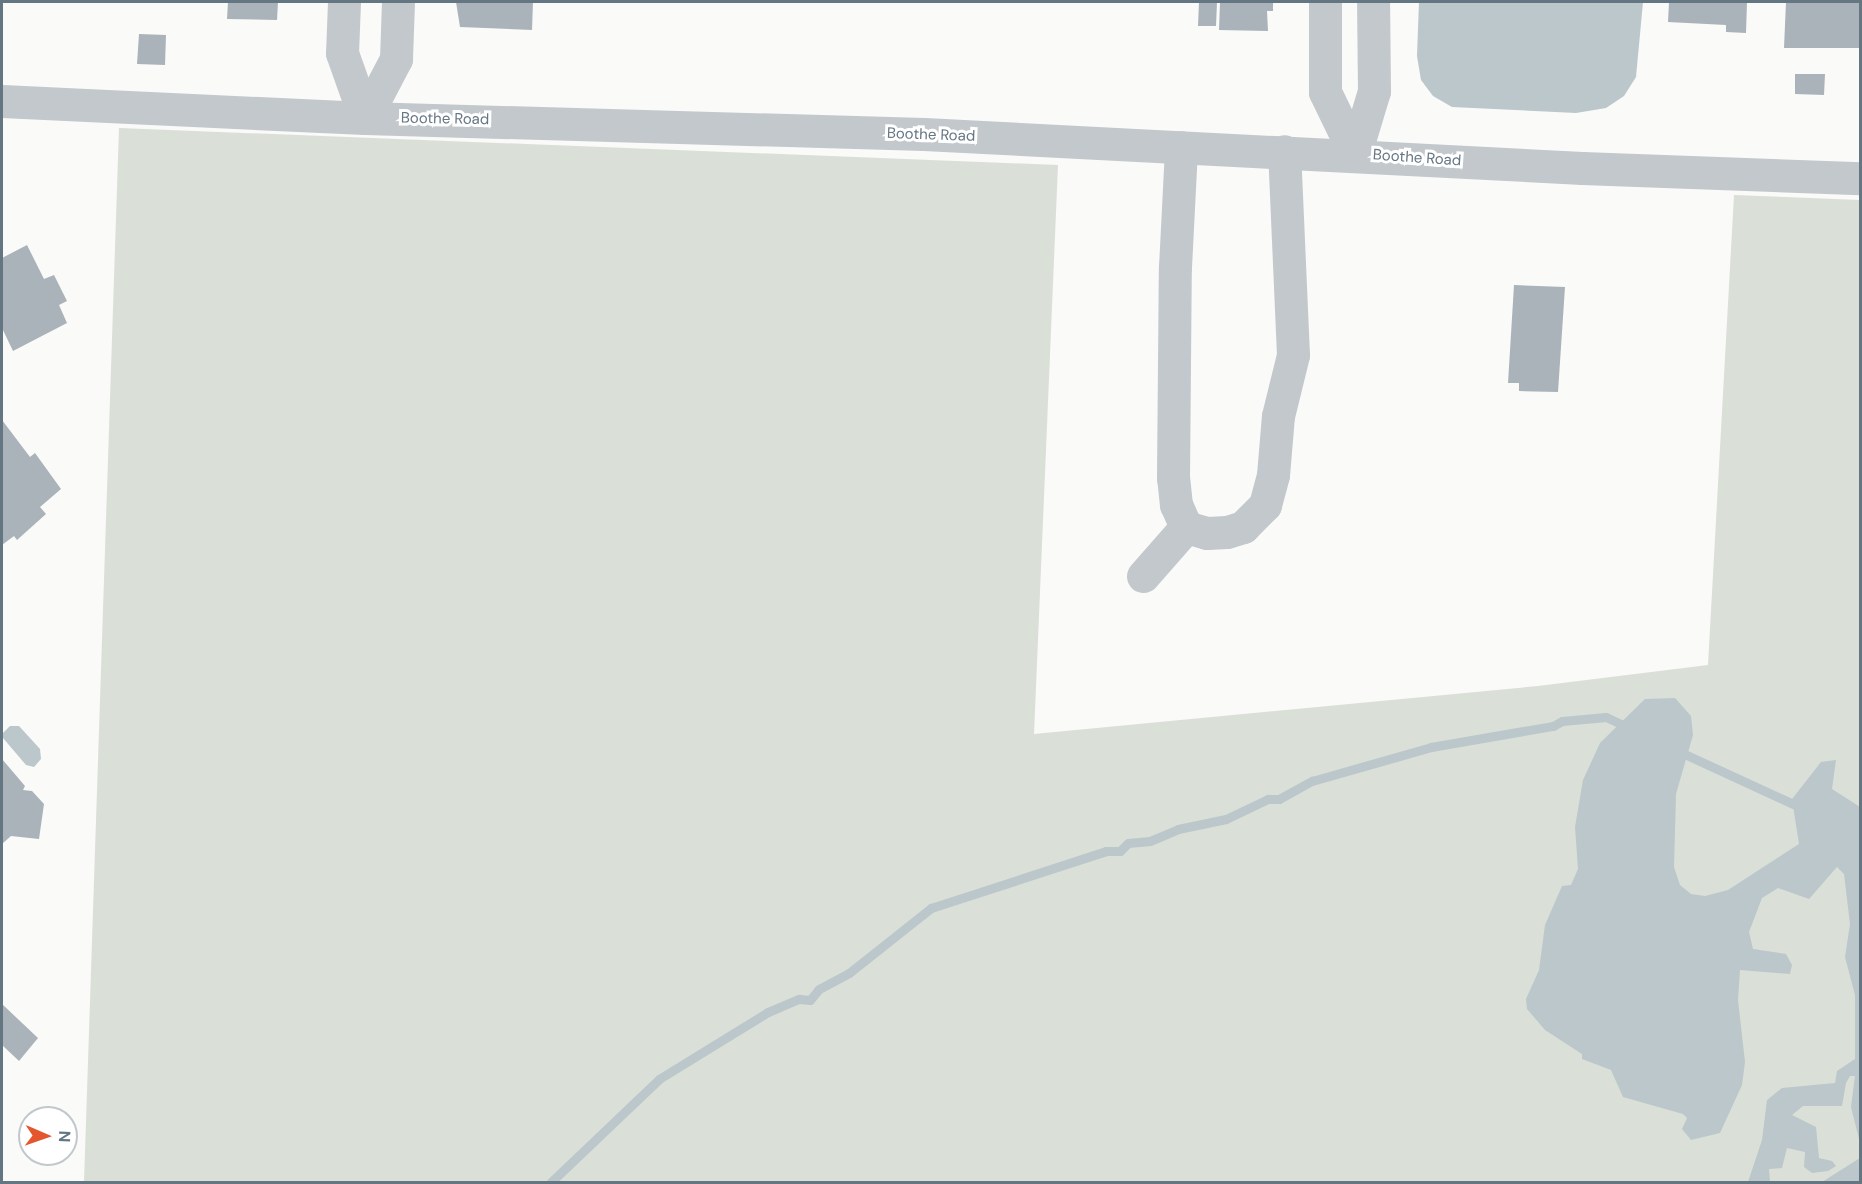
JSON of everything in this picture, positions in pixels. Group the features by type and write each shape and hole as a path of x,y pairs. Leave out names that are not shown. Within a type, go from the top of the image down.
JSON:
{"street":[{"path":"344,2 342,53 365,118"},
{"path":"365,118 396,59 398,2"},
{"path":"1325,2 1325,92 1355,154"},
{"path":"1355,154 1374,92 1373,2"},
{"name":"Boothe Road","path":"2,101 365,118 924,134 1355,154 1582,168 1860,178"},
{"path":"1181,147 1175,267 1173,478 1176,505 1186,527 1207,533 1243,527 1265,506 1270,485 1278,416 1293,355 1284,151"},
{"path":"1143,576 1186,527"}],"shaded area":[{"path":"1419,2 1643,2 1636,77 1624,96 1606,108 1576,113 1452,107 1433,96 1421,80 1417,56"},
{"path":"119,128 1058,165 1034,734 1538,686 1708,665 1734,195 1860,200 1860,1182 84,1182"},
{"path":"1675,698 1691,716 1693,735 1676,794 1674,867 1680,885 1691,894 1705,896 1728,890 1799,844 1792,799 1821,762 1836,760 1832,789 1860,807 1860,1143 1851,1107 1855,1076 1850,1076 1846,1083 1842,1106 1803,1106 1792,1115 1816,1127 1819,1158 1832,1161 1836,1166 1828,1171 1812,1173 1804,1167 1805,1152 1787,1148 1782,1168 1769,1169 1770,1182 1748,1182 1762,1140 1767,1100 1782,1088 1835,1083 1837,1071 1855,1059 1855,995 1845,957 1850,924 1844,874 1837,867 1809,899 1778,888 1762,898 1749,932 1753,949 1786,954 1792,965 1790,974 1740,970 1738,1000 1745,1062 1742,1085 1720,1133 1691,1140 1682,1129 1687,1118 1683,1114 1623,1097 1611,1070 1582,1059 1582,1054 1545,1030 1527,1009 1526,999 1539,970 1545,925 1562,886 1571,885 1578,869 1575,827 1583,780 1600,743 1645,699"},
{"path":"10,726 19,726 40,749 41,759 34,767 26,765 3,738 2,734"},
{"path":"1860,1158 1860,1182 1822,1182"}],"building":[{"path":"228,2 278,2 277,20 227,19"},
{"path":"456,2 533,2 532,30 460,27"},
{"path":"1199,2 1217,2 1216,26 1198,26"},
{"path":"1220,2 1273,2 1273,11 1267,11 1268,31 1219,30"},
{"path":"1669,2 1747,2 1746,33 1726,32 1726,25 1668,22"},
{"path":"1786,2 1860,2 1860,48 1784,48"},
{"path":"139,34 166,35 165,65 137,64"},
{"path":"1795,74 1825,74 1824,95 1795,94"},
{"path":"27,245 44,279 54,275 67,301 59,305 67,323 13,351 2,328 2,258"},
{"path":"1514,285 1565,287 1558,392 1519,391 1519,383 1508,383"},
{"path":"2,420 30,457 35,453 61,489 40,507 46,514 17,540 14,536 2,545"},
{"path":"2,759 25,786 23,790 32,791 44,804 39,839 11,836 2,844"},
{"path":"2,1004 38,1038 19,1061 2,1045"}],"waterway":[{"path":"551,1182 659,1079 768,1012 799,999 810,1000 819,989 849,973 931,908 1106,851 1120,851 1128,843 1150,841 1178,829 1226,819 1268,799 1279,799 1312,781 1431,747 1553,726 1562,721 1606,717 1627,727"},
{"path":"1678,751 1804,809"}]}
